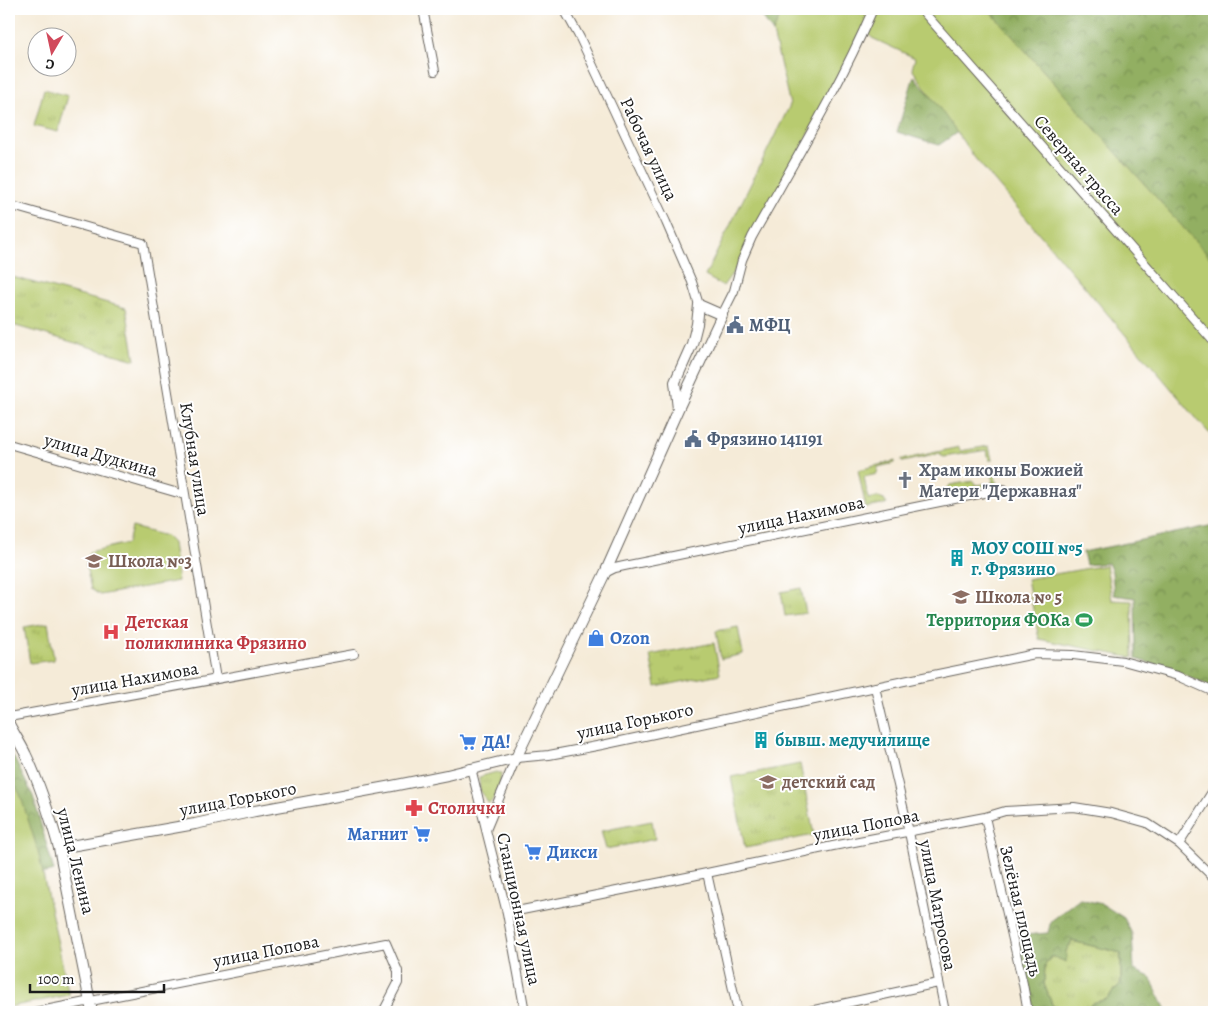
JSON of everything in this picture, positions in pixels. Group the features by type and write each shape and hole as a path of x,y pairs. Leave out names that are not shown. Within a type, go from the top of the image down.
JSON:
{"street":[{"path":"422,9 435,71"},
{"name":"Рабочая улица","path":"564,9 580,38 666,222 700,304"},
{"path":"516,758 605,573 678,409 734,291 742,260 752,237 832,94 873,9"},
{"name":"Северная трасса","path":"921,9 1214,342"},
{"name":"Клубная улица","path":"9,205 143,244 216,679"},
{"path":"678,409 675,382 692,344 700,304 722,315"},
{"name":"улица Дудкина","path":"9,444 186,494"},
{"name":"улица Нахимова","path":"605,573 624,566 1004,490"},
{"name":"улица Нахимова","path":"9,717 354,654"},
{"name":"улица Горького","path":"59,848 392,786 516,758 548,755 602,745 1035,654 1064,654 1123,661 1178,676 1214,692"},
{"name":"улица Матросова","path":"875,687 909,832 945,1012"},
{"name":"улица Ленина","path":"9,724 34,772 52,823 59,848 92,1012"},
{"name":"Станционная улица","path":"516,758 486,830 507,913 525,1012"},
{"path":"471,768 486,830"},
{"path":"1178,844 1214,789"},
{"name":"улица Попова","path":"507,913 985,817 1005,811 1074,807 1111,813 1147,823 1178,844 1214,878"},
{"name":"Зелёная площадь","path":"985,817 1028,1012"},
{"path":"707,873 738,1012"},
{"name":"улица Попова","path":"35,1012 386,943 398,971 398,983 383,1012"},
{"path":"805,1012 938,983"}],"green space":[{"path":"757,9 783,9 773,33"},
{"path":"783,9 988,9 1214,262 1214,439 974,157 912,69 915,58 872,38 864,30 742,260 723,286 705,276 790,105 773,33"},
{"path":"988,9 1214,9 1214,262"},
{"path":"914,76 959,131 939,145 897,132"},
{"path":"44,89 68,96 58,132 34,126"},
{"path":"9,276 126,308 135,360 9,324"},
{"path":"989,446 992,460 989,460 987,450 944,457 938,454 902,462 901,460 959,447 960,451"},
{"path":"895,461 895,463 878,467 877,474 864,477 868,499 878,497 884,499 887,504 866,508 858,470"},
{"path":"993,466 997,485 947,494 946,490 950,485 973,481 976,485 993,483 991,467"},
{"path":"1214,525 1214,688 1179,672 1136,659 1135,598 1114,595 1112,572 1108,563 1086,565 1083,552"},
{"path":"132,527 166,536 173,543 178,581 100,595 91,589 86,566 89,552 128,543"},
{"name":"Территория ФОКа","path":"1106,565 1112,600 1132,601 1133,658 1039,639 1027,579"},
{"path":"801,588 806,613 785,616 781,592"},
{"path":"48,623 54,660 30,663 24,627"},
{"path":"738,627 743,654 721,659 716,631"},
{"path":"714,643 720,674 656,687 650,655"},
{"path":"9,748 33,796 54,871 9,881"},
{"path":"800,764 814,835 745,848 731,777"},
{"path":"496,772 501,774 498,789 490,803 488,803 480,790 479,777"},
{"path":"9,775 20,794 38,851 69,995 9,1007"},
{"path":"652,821 655,839 606,849 601,831"},
{"path":"1080,899 1102,904 1124,918 1132,934 1134,970 1150,977 1167,1012 1086,1012 1092,1003 1107,999 1121,983 1121,953 1072,941 1066,951 1066,962 1052,956 1045,965 1044,984 1055,1012 1033,1012 1019,947 1026,935 1048,933 1051,921"},
{"path":"1072,941 1121,953 1121,983 1107,999 1092,1003 1086,1012 1055,1012 1044,984 1045,965 1052,956 1066,951"}],"place":[{"name":"МФЦ","path":"735,325"},
{"name":"Фрязино 141191","path":"693,439"},
{"name":"Храм иконы Божией Матери \"Державная\"","path":"905,480"},
{"name":"МОУ СОШ №5 г. Фрязино","path":"957,558"},
{"name":"Школа №3","path":"94,561"},
{"name":"Школа № 5","path":"961,597"},
{"name":"Территория ФОКа","path":"1084,620"},
{"name":"Детская поликлиника Фрязино","path":"111,632"},
{"name":"Ozon","path":"596,638"},
{"name":"бывш. медучилище","path":"761,740"},
{"name":"ДА!","path":"468,742"},
{"name":"детский сад","path":"768,782"},
{"name":"Столички","path":"414,808"},
{"name":"Магнит","path":"422,834"},
{"name":"Дикси","path":"533,852"}]}
